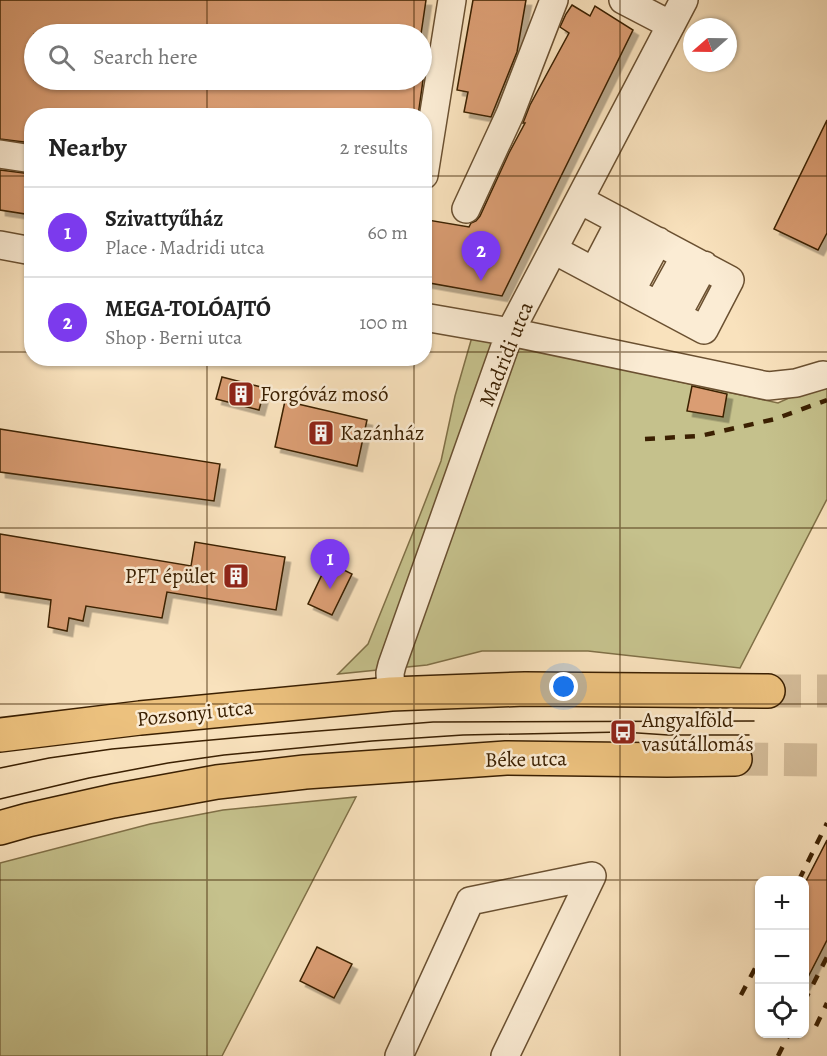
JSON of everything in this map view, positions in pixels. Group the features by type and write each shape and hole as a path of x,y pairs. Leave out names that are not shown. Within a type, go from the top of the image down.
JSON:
{"main road":[{"path":"391,694 525,689 768,691"},
{"name":"Pozsonyi utca","path":"0,735 140,718 391,694"},
{"name":"Béke utca","path":"0,828 113,801 217,782 318,770 506,758 735,759"}],"street":[{"path":"432,125 452,0"},
{"path":"466,209 510,114 554,0"},
{"path":"623,0 671,25"},
{"name":"Madridi utca","path":"391,694 390,673 510,332 684,0"},
{"path":"0,154 24,158"},
{"path":"554,250 704,330 720,300 730,280 580,200"},
{"path":"612,281 639,231"},
{"path":"612,281 639,231"},
{"path":"0,245 24,250"},
{"path":"668,310 694,261"},
{"path":"432,318 510,332 768,386 823,375"},
{"path":"399,1056 471,901 592,876 505,1056"}],"shaded area":[{"path":"472,337 778,403 827,381 827,499 740,668 588,651 482,651 427,665 338,674 368,644 418,520 441,461 455,396"},
{"path":"356,797 222,1056 0,1056 0,863 150,824 223,810"}],"building":[{"path":"0,0 426,0 422,24 24,24 24,90 422,90 419,108 24,108 24,142 0,139"},
{"path":"473,0 526,0 517,52 491,117 464,112 468,92 457,90"},
{"path":"572,5 590,16 595,6 633,30 502,296 432,283 432,221 469,227 480,216 525,123 523,123 530,105 569,33 560,27"},
{"path":"827,120 827,233 818,250 774,229"},
{"path":"0,170 24,173 24,214 0,210"},
{"name":"Forgóváz mosó","path":"222,377 265,388 259,410 216,399"},
{"path":"692,386 727,394 723,417 687,411"},
{"name":"Kazánház","path":"285,401 367,420 357,466 275,447"},
{"path":"0,429 220,464 214,501 0,472"},
{"path":"0,534 191,566 195,542 285,557 276,610 167,592 162,618 86,606 83,621 69,618 67,631 48,627 51,600 0,592"},
{"path":"328,562 352,574 332,615 308,604"},
{"path":"827,840 827,940 809,975 809,876"},
{"path":"317,947 352,964 334,998 300,981"}],"tunnel":[{"path":"768,691 827,691"},
{"path":"735,759 827,760"}],"tram line":[{"path":"0,768 112,749 433,722 754,721"},
{"path":"0,799 89,778 168,763 224,755 372,741 463,735 623,732 668,735 749,735"}],"railway":[{"path":"645,439 700,436 775,419 827,400"},
{"path":"801,876 827,823"},
{"path":"809,992 827,957"},
{"path":"741,995 755,968"},
{"path":"816,1026 827,1003"},
{"path":"778,1056 787,1038"}],"place":[{"name":"MEGA-TOLÓAJTÓ","path":"481,281"},
{"name":"Forgóváz mosó","path":"241,394"},
{"name":"Kazánház","path":"321,433"},
{"name":"PFT épület","path":"236,576"},
{"name":"Szivattyűház","path":"330,589"},
{"name":"Angyalföld vasútállomás","path":"623,732"}]}
